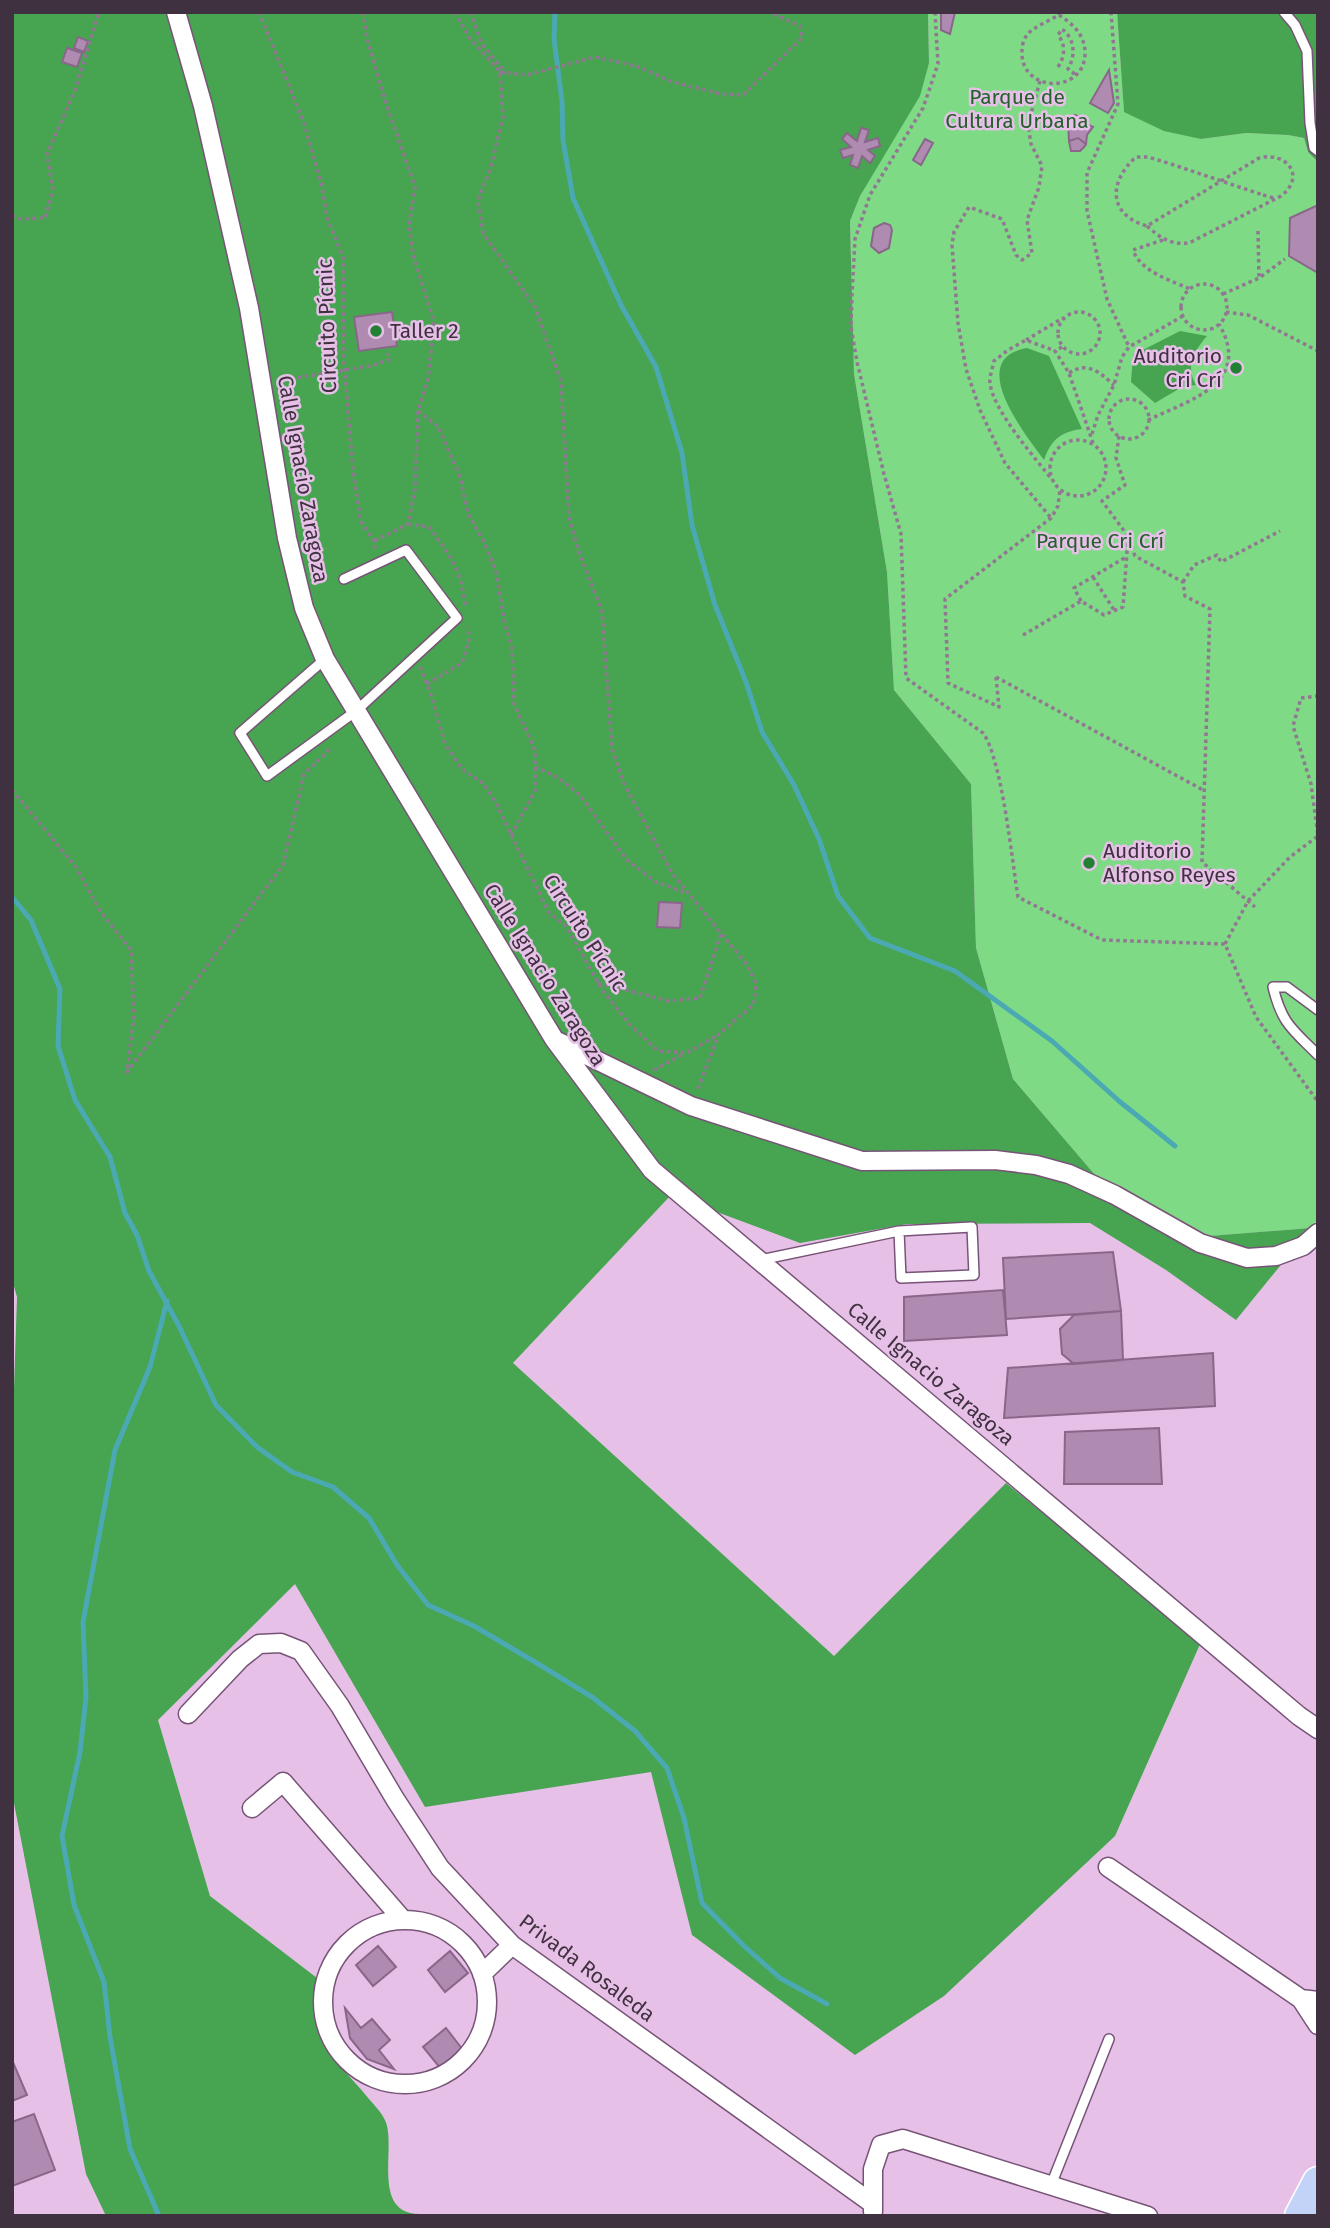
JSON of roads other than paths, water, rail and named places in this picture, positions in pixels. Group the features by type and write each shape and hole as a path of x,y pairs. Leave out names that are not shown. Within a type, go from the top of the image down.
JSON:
{"highway":[{"path":"1300,2216 1318,2182"}],"street":[{"name":"Calle Ignacio Zaragoza","path":"176,12 203,106 249,308 290,549 304,608 325,659 554,1039 652,1170 1299,1716 1318,1729"},
{"path":"554,1039 691,1106 862,1161 995,1160 1036,1165 1069,1174 1115,1195 1200,1243 1247,1258 1276,1256 1303,1246 1318,1233"},
{"name":"Privada Rosaleda","path":"188,1714 240,1659 259,1644 281,1643 301,1651 340,1706 440,1868 512,1944 873,2210"},
{"path":"252,1808 283,1782 403,1920"},
{"path":"1108,1867 1310,2000 1318,2025"},
{"path":"403,1920 428,1923 451,1934 470,1952 482,1974 487,2000 484,2025 473,2049 455,2068 433,2080 407,2085 382,2082 358,2071 340,2053 327,2031 322,2005 326,1979 337,1956 355,1937 377,1925 403,1920"},
{"path":"482,1974 512,1944"},
{"name":"Privada Rosaleda","path":"873,2210 873,2169 881,2145 903,2139 1148,2216"}],"lane":[{"path":"1284,12 1295,25 1307,51 1310,123 1314,148 1318,151"},
{"path":"325,659 240,733 267,776 356,711 457,618 406,550 344,579"},
{"path":"1318,1010 1287,987 1273,986 1284,1021 1318,1055"},
{"path":"760,1259 899,1231 972,1227 974,1275 901,1278 899,1231"},
{"path":"1051,2185 1109,2039"}],"waterway":[{"path":"555,12 554,39 562,101 563,140 573,198 621,305 656,367 682,453 692,525 715,605 746,682 762,732 794,785 819,839 838,896 870,938 955,971 1052,1041 1119,1101 1175,1146"},
{"path":"12,897 31,920 60,989 58,1046 75,1100 110,1157 125,1213 137,1235 149,1271 179,1326 216,1405 257,1447 292,1472 333,1487 369,1518 397,1565 428,1605 474,1626 535,1662 592,1697 635,1731 667,1768 684,1818 702,1903 780,1978 827,2004"},
{"path":"159,2216 130,2149 110,2037 104,1982 74,1905 62,1836 80,1752 86,1697 83,1622 115,1450 150,1367 167,1301"}],"place":[{"name":"Taller 2","path":"376,331"},
{"name":"Auditorio Cri Crí","path":"1236,368"},
{"name":"Auditorio Alfonso Reyes","path":"1089,863"}],"park label":[{"name":"Parque de Cultura Urbana","path":"1017,109"},
{"name":"Parque Cri Crí","path":"1100,541"}]}
